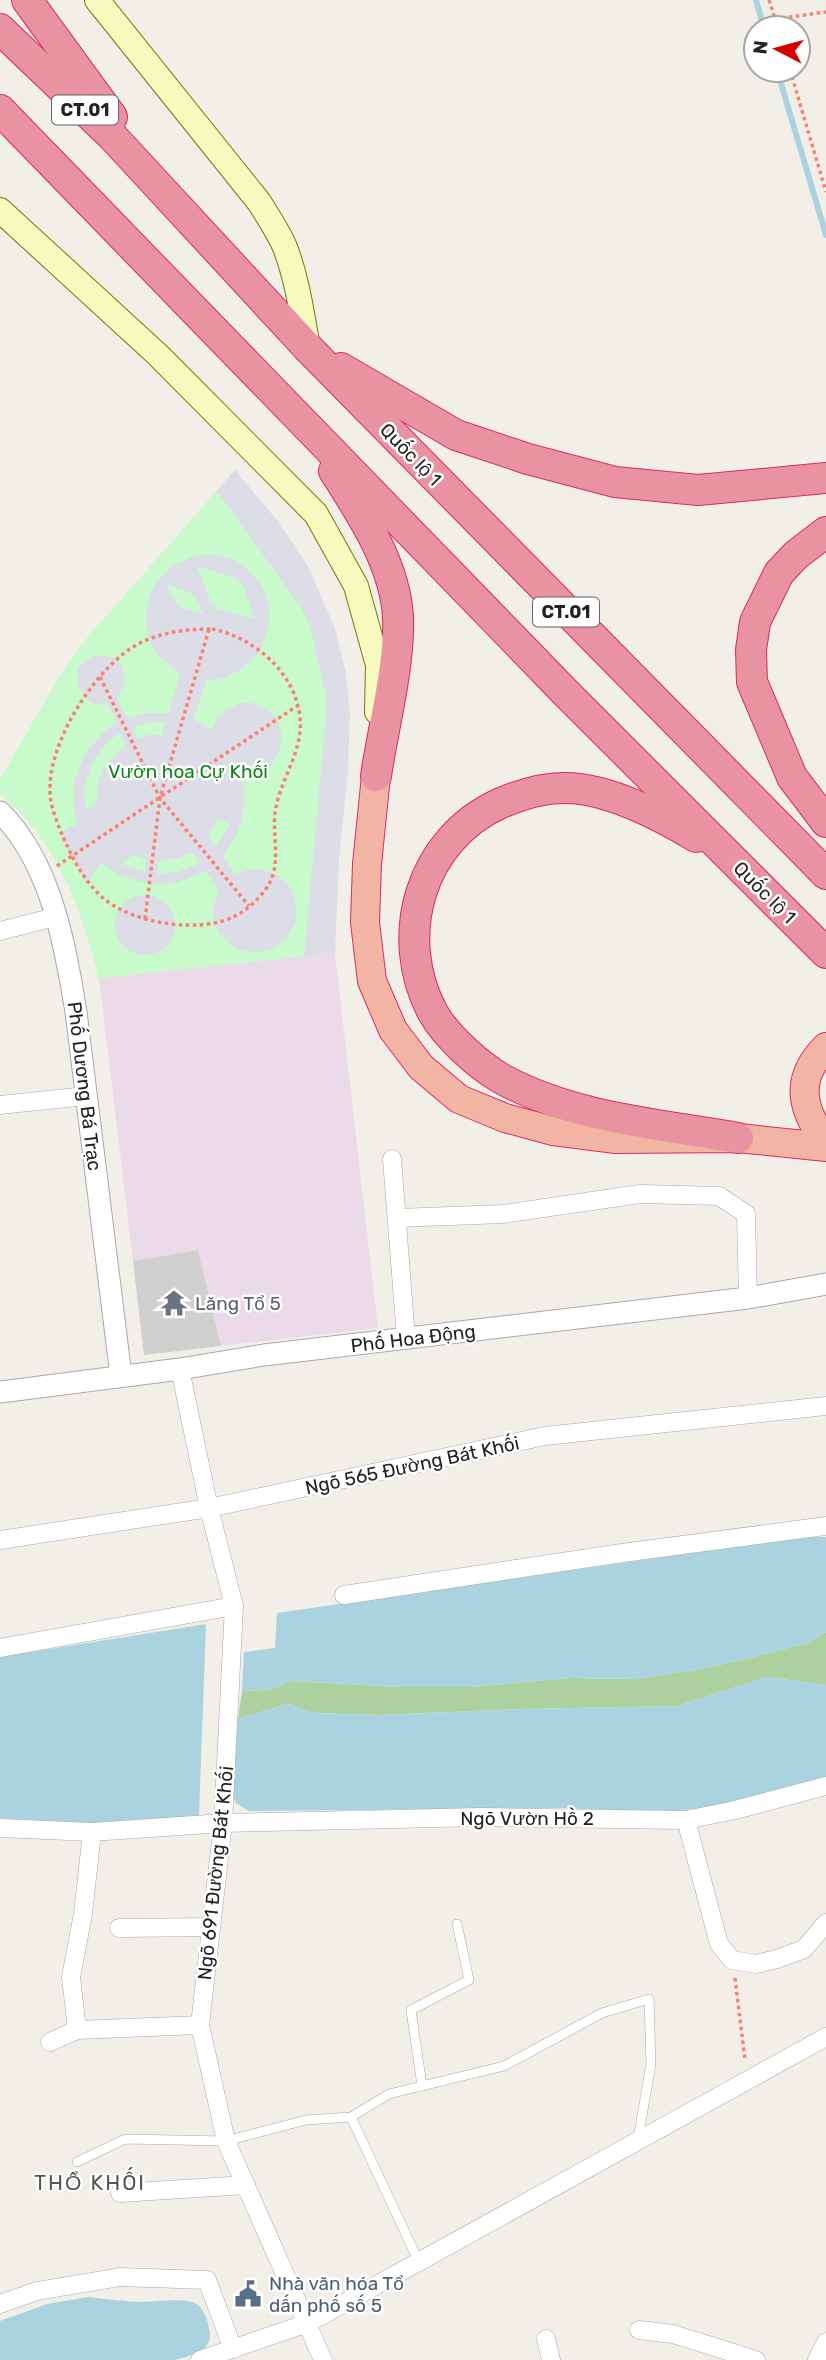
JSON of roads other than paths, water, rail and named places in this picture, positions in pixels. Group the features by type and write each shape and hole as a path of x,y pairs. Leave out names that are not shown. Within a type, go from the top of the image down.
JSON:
{"highway":[{"path":"27,0 167,194"},
{"name":"Quốc lộ 1","path":"0,29 113,137 308,348 826,874"},
{"name":"Quốc lộ 1","path":"7,118 565,692 826,953"},
{"path":"308,348 456,435 528,459 615,482 698,490 826,478"},
{"path":"298,415 362,515 387,568 398,616 395,664 376,776 367,864 365,922 372,981 393,1030 421,1068 459,1099 505,1118 553,1131 616,1139 738,1138"},
{"path":"826,531 779,573 755,622 751,650 752,682 792,777 826,822"},
{"path":"733,859 666,818 615,797 569,788 524,793 482,811 448,842 424,881 413,926 417,972 434,1015 463,1050 500,1077 541,1097 606,1115 738,1138 826,1147"},
{"path":"826,1047 809,1070 804,1103 811,1123 826,1142"}],"main road":[{"path":"97,0 259,202 272,222 291,268 308,348"},
{"path":"0,210 158,355 316,514 356,586 378,665 376,776"}],"street":[{"name":"Phố Dương Bá Trạc","path":"0,812 26,845 41,876 68,962 121,1376"},
{"path":"0,931 55,917"},
{"path":"0,1105 86,1096"},
{"path":"392,1159 406,1338"},
{"path":"397,1218 503,1214 640,1194 719,1196 746,1214 748,1298"},
{"name":"Phố Hoa Động","path":"0,1392 180,1369 264,1355 748,1298 826,1284"},
{"name":"Ngõ 691 Đường Bát Khối","path":"180,1369 209,1508 234,1606 223,1823 200,2025 226,2141 323,2360"},
{"name":"Ngõ 565 Đường Bát Khối","path":"0,1540 209,1508 545,1436 826,1406"},
{"path":"344,1595 622,1553 826,1526"},
{"path":"0,1648 234,1606"},
{"name":"Ngõ Vườn Hồ 2","path":"0,1828 92,1832 223,1823 530,1817 686,1820 826,1786"},
{"path":"686,1820 719,1944 732,1960 756,1964 804,1949 826,1923"},
{"path":"77,2030 71,1978 83,1914 92,1832"},
{"path":"119,1928 212,1927"},
{"path":"50,2042 77,2030 200,2025"},
{"path":"200,2360 308,2323 826,2036"},
{"path":"120,2193 246,2185"},
{"path":"0,2304 37,2291 120,2277 207,2280 233,2349"},
{"path":"639,2330 673,2334 756,2360"},
{"path":"546,2339 551,2360"},
{"path":"817,2360 826,2342"}],"lane":[{"path":"422,2086 411,2010 468,1980 457,1924"},
{"path":"78,2162 125,2139 226,2141 306,2120 351,2117 390,2094 503,2066 601,2013 649,1999 651,2064 638,2140"},
{"path":"351,2117 419,2262"}],"water":[{"path":"802,1537 826,1537 826,1632 808,1643 696,1670 637,1679 568,1678 472,1687 400,1687 292,1681 268,1690 242,1691 244,1652 275,1648 277,1613"},
{"path":"206,1624 199,1816 72,1824 0,1818 0,1657"},
{"path":"767,1677 826,1685 826,1777 714,1806 670,1812 559,1808 249,1811 236,1803 232,1796 238,1719 287,1704 314,1713 379,1715 677,1706"},
{"path":"88,2297 138,2302 192,2302 200,2307 205,2315 210,2334 207,2346 198,2353 174,2360 0,2360 0,2321 47,2304"}],"waterway":[{"path":"756,0 760,14"},
{"path":"781,84 826,235"}],"place":[{"name":"Lăng Tổ 5","path":"174,1303"},
{"name":"Nhà văn hóa Tổ dấn phố số 5","path":"248,2294"}],"district":[{"name":"THỔ KHỐI","path":"90,2183"}],"park label":[{"name":"Vườn hoa Cự Khối","path":"188,771"}]}
